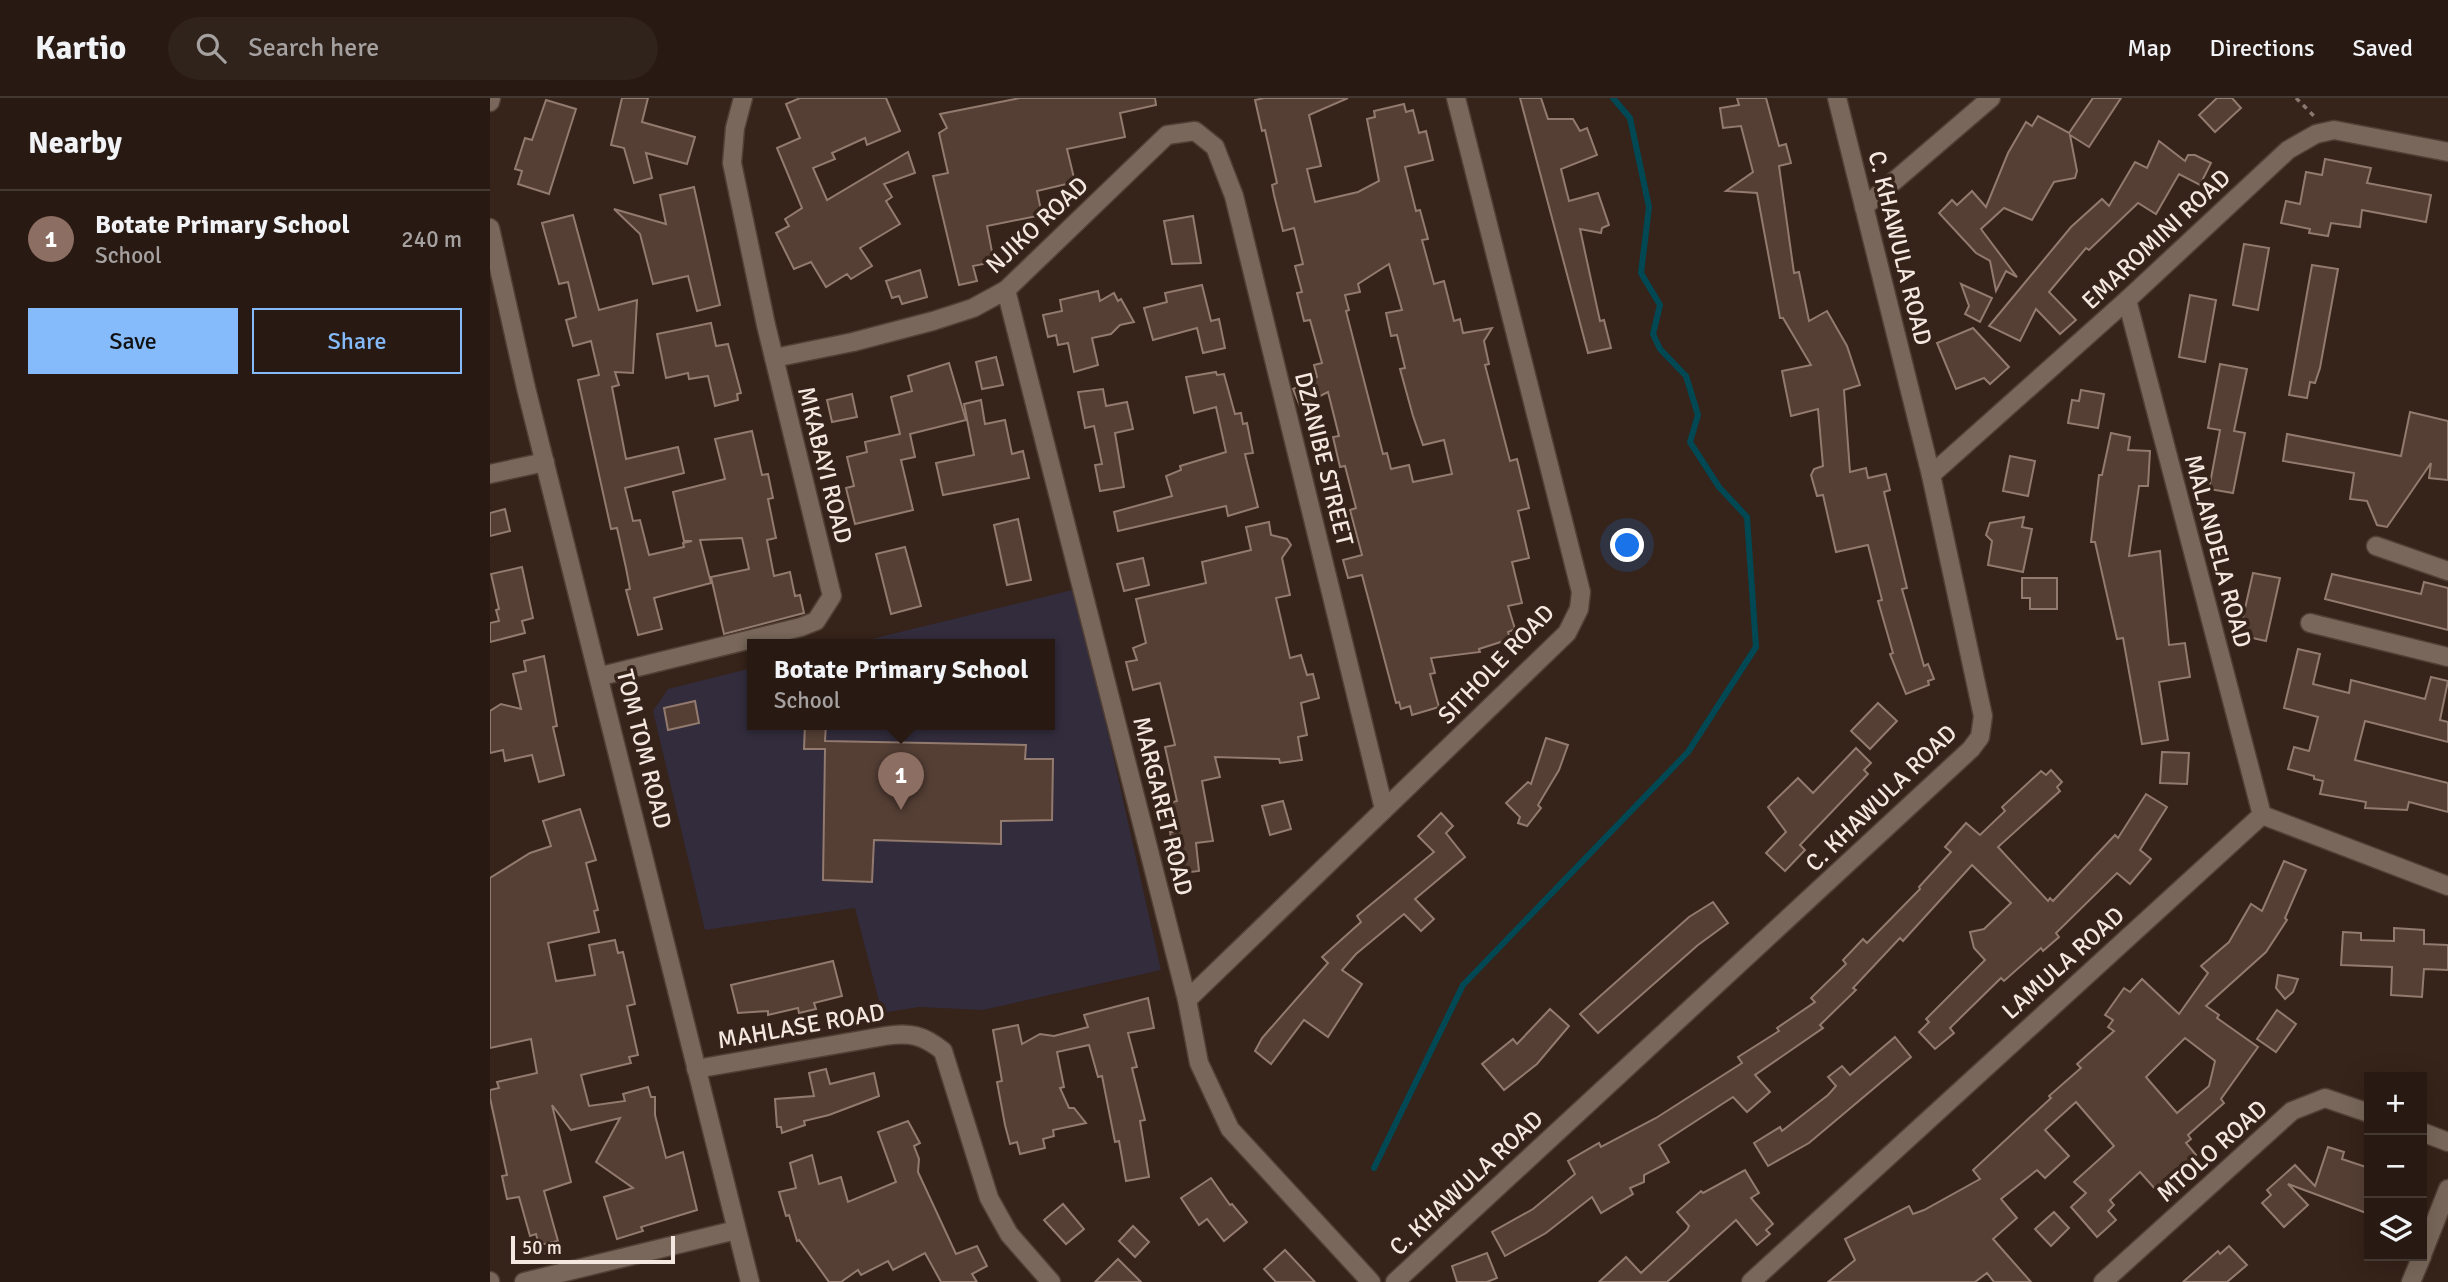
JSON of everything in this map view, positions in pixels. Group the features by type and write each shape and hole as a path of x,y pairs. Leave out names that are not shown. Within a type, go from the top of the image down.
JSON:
{"street":[{"name":"MKABAYI ROAD","path":"743,98 735,128 732,163 774,358 832,596 825,611 816,621 752,639"},
{"name":"SITHOLE ROAD","path":"1188,1000 1567,633 1579,609 1581,593 1456,98"},
{"name":"C. KHAWULA ROAD","path":"1395,1282 1841,872 1976,743 1983,716 1931,475 1837,98"},
{"path":"1864,207 1991,98"},
{"name":"EMAROMINI ROAD","path":"1931,475 2127,300 2288,150 2303,140 2334,130 2448,152"},
{"name":"NJIKO ROAD","path":"774,358 853,342 973,308 1006,290 1167,135 1195,131"},
{"name":"DZANIBE STREET","path":"1195,131 1215,147 1234,196 1384,809"},
{"name":"TOM TOM ROAD","path":"490,228 545,463 601,676 750,1282"},
{"name":"MARGARET ROAD","path":"1006,290 1188,1000 1199,1063 1230,1129 1371,1282"},
{"name":"MALANDELA ROAD","path":"2127,300 2262,815"},
{"path":"490,474 545,463"},
{"path":"2376,546 2448,571"},
{"path":"2310,624 2448,657"},
{"name":"MKABAYI ROAD","path":"601,676 747,640"},
{"path":"2262,815 2448,886"},
{"name":"LAMULA ROAD","path":"1751,1282 2262,815"},
{"name":"MAHLASE ROAD","path":"696,1069 909,1032 927,1038 943,1051 989,1198 997,1215 1051,1282"},
{"name":"MTOLO ROAD","path":"2103,1282 2292,1111 2325,1098 2364,1112"},
{"path":"2427,1134 2448,1142"},
{"path":"2427,1243 2448,1189"},
{"path":"524,1282 736,1230"},
{"path":"2411,1282 2420,1261"}],"path":[{"path":"2296,98 2316,117"}],"shaded area":[{"path":"1076,589 1161,970 983,1010 919,1007 882,1013 855,908 705,930 653,711 668,689 747,669 747,730 1055,730 1055,639 871,639"}],"building":[{"path":"622,98 648,98 642,122 695,137 687,164 646,153 652,178 634,183 624,148 611,145"},
{"path":"800,98 886,98 900,131 867,145 865,138 832,153 835,159 813,168 827,200 908,152 915,173 884,184 892,197 886,201 900,224 860,248 872,266 851,279 847,274 826,287 811,262 794,269 776,233 789,226 785,219 802,208 777,148 800,138 786,104"},
{"path":"1020,98 1155,98 1156,105 1120,113 1125,137 1067,149 1075,182 1037,191 1042,215 987,226 994,262 973,266 977,281 959,285 933,176 948,173 939,133 947,128 940,114"},
{"path":"1348,98 1309,115 1321,166 1307,169 1315,202 1358,192 1379,181 1367,119 1375,117 1374,111 1404,104 1406,112 1413,110 1419,133 1426,131 1433,160 1405,167 1416,211 1420,210 1428,239 1422,240 1434,284 1444,281 1454,321 1460,319 1463,333 1492,328 1484,341 1489,364 1485,365 1510,461 1517,459 1529,508 1518,511 1529,558 1512,562 1522,603 1508,606 1515,629 1508,632 1510,639 1479,649 1480,652 1431,658 1435,673 1430,674 1439,707 1412,715 1410,706 1401,709 1399,702 1396,703 1362,575 1348,578 1343,560 1362,555 1350,510 1356,508 1345,466 1340,467 1333,437 1339,436 1328,392 1300,406 1293,389 1317,377 1314,365 1322,363 1310,320 1304,321 1297,293 1302,292 1295,266 1303,264 1294,228 1283,231 1272,185 1277,183 1255,100","holes":["1389,264 1402,310 1386,313 1391,336 1397,335 1405,368 1400,369 1413,416 1423,445 1444,440 1452,474 1413,482 1409,465 1391,469 1387,453 1383,454 1346,311 1349,310 1345,295 1360,292 1358,284"]},
{"path":"1520,98 1541,98 1548,119 1573,119 1580,131 1587,128 1597,155 1561,169 1569,201 1598,193 1609,225 1602,228 1601,233 1580,229 1600,321 1604,320 1611,348 1588,353"},
{"path":"1737,98 1766,98 1779,146 1786,144 1791,163 1779,166 1794,273 1799,272 1809,321 1827,311 1847,346 1860,385 1844,390 1850,472 1866,468 1868,478 1886,474 1890,490 1884,492 1907,588 1902,589 1924,666 1928,664 1934,679 1928,681 1929,685 1906,694 1890,654 1893,653 1878,601 1882,600 1868,545 1836,552 1823,495 1817,496 1811,475 1814,469 1823,466 1818,409 1791,416 1782,371 1811,365 1783,318 1780,318 1757,193 1726,191 1753,172 1741,126 1723,128 1720,108 1739,105"},
{"path":"2093,98 2121,98 2089,147 2070,135 2077,171 2075,178 2054,182 2032,220 2004,208 1981,229 2017,277 2006,271 1996,291 1990,261 1976,253 1939,213 1952,200 1957,205 1972,191 1986,207 2008,153 2026,122 2032,126 2038,116 2069,133"},
{"path":"2217,98 2232,98 2241,108 2215,132 2199,115"},
{"path":"546,100 576,109 549,194 518,184 522,171 515,169 525,138 532,140"},
{"path":"2159,141 2185,161 2188,155 2195,155 2211,163 2200,185 2179,174 2156,214 2138,203 2089,250 2086,248 2049,292 2076,320 2060,334 2036,309 2020,341 1989,326 2071,227 2102,199 2109,206 2135,162 2147,168"},
{"path":"2325,159 2371,168 2367,183 2431,195 2426,222 2362,210 2360,227 2331,223 2328,236 2309,233 2310,229 2281,223 2286,201 2300,204 2306,172 2322,175"},
{"path":"694,187 720,305 697,311 688,276 653,284 640,234 614,209 666,224 660,195"},
{"path":"573,215 599,310 637,300 633,373 615,372 619,385 612,387 626,459 678,447 684,473 625,488 633,521 640,520 649,555 684,547 683,543 692,541 684,541 673,492 725,479 715,439 752,431 762,475 768,474 773,498 768,499 776,538 767,540 774,576 790,572 795,596 800,595 804,613 724,634 711,577 749,569 742,538 700,540 711,583 654,598 662,629 638,635 626,590 630,589 617,528 611,529 578,380 599,375 591,341 573,346 566,320 576,317 568,282 559,284 542,223"},
{"path":"1193,216 1201,263 1172,264 1164,221"},
{"path":"2244,244 2269,248 2258,310 2233,305"},
{"path":"2312,265 2338,269 2320,368 2315,383 2310,382 2307,398 2289,395"},
{"path":"920,270 927,297 902,304 899,296 892,298 886,281"},
{"path":"1961,284 1992,298 1980,322 1965,314 1969,306"},
{"path":"1202,285 1211,321 1219,319 1225,348 1203,353 1197,328 1153,340 1144,308 1167,302 1165,293"},
{"path":"1098,291 1100,301 1114,293 1118,301 1121,299 1134,322 1120,325 1111,334 1092,338 1098,365 1074,372 1068,343 1058,345 1056,335 1048,337 1043,315 1062,311 1060,300"},
{"path":"2190,295 2216,300 2205,362 2179,357"},
{"path":"711,323 716,346 728,344 741,393 737,394 738,400 715,406 708,376 689,379 688,373 666,378 657,334"},
{"path":"1973,328 2009,367 1990,384 1984,378 1956,389 1937,343"},
{"path":"996,357 1003,385 982,389 976,362"},
{"path":"949,363 966,420 910,434 915,457 901,460 913,510 855,524 846,488 854,486 847,457 867,452 865,442 900,434 891,397 912,391 908,376"},
{"path":"2220,364 2247,369 2234,431 2245,433 2233,493 2209,489 2220,430 2208,428"},
{"path":"1216,372 1217,375 1224,374 1235,414 1241,413 1243,424 1247,423 1253,453 1245,454 1258,507 1228,516 1226,506 1118,531 1114,512 1172,496 1166,476 1181,470 1180,466 1226,452 1216,407 1194,413 1186,377"},
{"path":"1103,389 1106,406 1127,402 1133,429 1115,433 1124,487 1100,491 1095,465 1102,464 1094,426 1085,428 1078,392"},
{"path":"2081,390 2104,394 2098,428 2068,423 2072,400 2079,401"},
{"path":"852,394 857,417 832,422 827,400"},
{"path":"981,400 985,424 1005,420 1012,454 1023,451 1029,478 943,495 936,463 974,455 964,404"},
{"path":"2410,412 2448,421 2448,480 2429,478 2431,463 2387,527 2377,525 2367,501 2350,499 2354,473 2283,461 2287,434 2401,456"},
{"path":"2111,433 2130,437 2128,450 2150,451 2148,486 2139,486 2129,556 2160,551 2169,645 2185,643 2190,677 2159,682 2168,740 2142,744 2123,638 2117,639 2095,542 2091,542 2099,475 2102,475"},
{"path":"2010,456 2035,461 2028,496 2003,491"},
{"path":"505,509 510,531 490,536 490,513"},
{"path":"2024,517 2022,527 2032,529 2023,572 1988,565 1992,541 1986,535 1990,523"},
{"path":"1018,519 1031,580 1007,585 994,525"},
{"path":"1269,522 1271,535 1287,539 1291,545 1282,558 1290,595 1276,598 1290,658 1301,655 1307,675 1313,674 1319,698 1301,703 1307,735 1298,737 1302,760 1280,763 1279,759 1215,757 1220,777 1202,781 1213,841 1196,843 1199,871 1176,874 1170,832 1175,832 1169,803 1177,801 1165,747 1175,745 1160,683 1133,690 1126,662 1137,660 1133,648 1146,643 1136,599 1206,583 1202,562 1251,550 1246,527"},
{"path":"905,547 921,606 891,614 876,554"},
{"path":"1143,558 1149,585 1124,591 1117,564"},
{"path":"522,567 533,618 522,621 525,633 490,642 490,623 499,621 491,574"},
{"path":"2253,573 2280,578 2266,641 2239,635"},
{"path":"2332,574 2421,594 2424,582 2448,588 2448,630 2325,599"},
{"path":"2022,578 2057,578 2057,609 2030,609 2030,598 2022,598"},
{"path":"2298,649 2320,654 2313,684 2349,693 2351,680 2425,699 2431,677 2448,681 2440,720 2448,722 2448,742 2365,721 2355,760 2448,783 2448,812 2409,802 2407,810 2365,808 2366,802 2320,794 2323,781 2288,769 2294,747 2309,751 2318,717 2284,708"},
{"path":"544,656 557,726 553,727 564,775 539,782 532,755 505,761 503,750 490,753 490,711 501,704 521,709 513,674 526,671 524,661"},
{"path":"695,701 699,723 668,730 664,708"},
{"path":"1878,703 1897,721 1870,749 1851,731"},
{"path":"805,730 826,730 825,741 1026,745 1025,759 1053,759 1052,820 1001,821 1001,844 874,840 872,882 823,880 825,749 804,749"},
{"path":"1546,738 1568,745 1559,770 1538,805 1541,808 1527,826 1518,823 1520,817 1506,803 1528,782 1531,784"},
{"path":"1856,748 1871,763 1864,770 1868,774 1800,845 1805,850 1785,871 1766,853 1786,832 1768,807 1798,778 1813,793"},
{"path":"2162,752 2189,753 2187,784 2160,783"},
{"path":"2051,770 2062,782 2057,787 2060,791 1998,847 2048,901 2050,898 2053,901 2115,835 2118,838 2146,794 2167,807 2140,850 2151,859 2130,884 2117,873 2056,933 2059,937 2043,951 2041,948 2004,981 2001,978 1950,1028 1954,1033 1935,1049 1919,1032 1929,1022 1926,1019 1985,960 1974,948 1970,932 1984,929 2011,903 1972,865 1903,941 1900,938 1853,988 1856,990 1820,1025 1823,1028 1755,1075 1770,1092 1747,1112 1733,1097 1659,1145 1669,1162 1644,1175 1644,1182 1630,1188 1633,1194 1601,1213 1592,1197 1546,1233 1505,1256 1492,1232 1533,1209 1575,1174 1568,1161 1599,1143 1601,1147 1656,1118 1742,1063 1738,1057 1779,1031 1777,1028 1815,1002 1811,998 1846,964 1843,960 1863,939 1867,943 1920,889 1951,852 1945,847 1966,823 1980,835 2005,811 2002,807 2041,771 2046,775"},
{"path":"1283,801 1291,829 1270,835 1262,806"},
{"path":"580,809 596,860 586,863 598,910 594,911 599,932 548,943 556,981 595,975 589,945 615,940 618,953 623,952 635,1004 627,1006 638,1055 629,1057 631,1063 581,1075 589,1106 625,1101 623,1094 648,1087 651,1097 655,1097 655,1115 666,1158 683,1152 697,1210 641,1227 643,1231 617,1239 604,1197 633,1188 596,1162 620,1118 571,1130 552,1105 571,1182 544,1191 558,1241 539,1245 536,1234 530,1236 519,1197 507,1199 502,1176 507,1175 490,1098 490,1090 499,1088 497,1082 537,1073 531,1039 490,1048 490,878 530,853 551,846 543,821"},
{"path":"1441,813 1453,826 1446,833 1465,857 1415,899 1434,919 1421,931 1404,914 1356,954 1342,970 1362,984 1328,1037 1304,1020 1271,1064 1255,1051 1262,1038 1328,963 1322,957 1361,922 1357,916 1434,852 1418,836"},
{"path":"2284,861 2306,870 2285,918 2287,920 2266,952 2206,1006 2219,1015 2217,1018 2258,1047 2221,1099 2224,1103 2188,1135 2191,1139 2186,1143 2196,1155 2156,1190 2140,1172 2110,1200 2114,1205 2108,1211 2116,1220 2097,1237 2071,1207 2086,1193 2074,1182 2114,1146 2076,1102 2045,1130 2069,1156 2045,1178 2037,1170 2001,1199 2017,1218 1993,1239 2031,1282 1994,1282 1987,1273 1975,1282 1828,1282 1855,1260 1845,1239 1909,1206 1913,1214 1924,1210 1980,1179 1973,1170 2051,1098 2049,1096 2081,1068 2077,1064 2114,1031 2108,1027 2113,1020 2105,1015 2124,988 2130,992 2142,979 2179,1014 2208,973 2201,966 2229,942 2251,904 2262,911","holes":["2185,1038 2215,1061 2209,1086 2177,1113 2146,1077"]},
{"path":"1713,902 1728,923 1698,945 1598,1033 1580,1014 1689,917"},
{"path":"2394,928 2424,930 2424,944 2448,945 2448,970 2424,969 2422,997 2391,995 2392,967 2341,965 2343,932 2361,933 2361,940 2394,941"},
{"path":"833,961 842,996 814,1003 816,1009 799,1013 798,1008 768,1015 768,1011 738,1013 731,985"},
{"path":"2278,975 2298,979 2293,992 2285,999 2276,988"},
{"path":"1148,998 1154,1028 1128,1033 1137,1067 1132,1068 1145,1120 1140,1121 1149,1177 1126,1181 1102,1076 1098,1077 1089,1045 1057,1052 1064,1087 1060,1088 1069,1108 1074,1108 1086,1123 1053,1130 1054,1136 1043,1139 1045,1148 1020,1154 1017,1142 1010,1144 1005,1125 997,1082 1002,1081 993,1030 1018,1025 1022,1044 1040,1034 1054,1036 1088,1027 1084,1015"},
{"path":"1550,1009 1569,1026 1537,1064 1504,1090 1482,1064 1513,1039 1517,1044"},
{"path":"2277,1010 2296,1024 2276,1052 2257,1039"},
{"path":"1895,1037 1911,1057 1809,1143 1768,1166 1754,1143 1780,1127 1782,1131 1828,1095 1836,1086 1828,1077 1842,1066 1850,1075"},
{"path":"826,1069 830,1084 874,1073 879,1096 829,1115 804,1121 805,1125 782,1133 781,1127 777,1127 775,1099 814,1096 809,1073"},
{"path":"908,1121 920,1143 914,1146 919,1159 918,1172 956,1254 977,1246 987,1266 972,1274 977,1282 941,1282 925,1253 893,1270 888,1261 861,1275 858,1270 841,1282 829,1282 799,1240 797,1241 789,1215 786,1216 779,1192 796,1188 790,1163 812,1155 819,1184 841,1177 848,1202 896,1182 878,1132"},
{"path":"2328,1147 2344,1152 2342,1159 2364,1166 2364,1212 2288,1184 2308,1205 2284,1227 2262,1203 2271,1195 2267,1190 2295,1165 2315,1186"},
{"path":"1745,1170 1759,1193 1751,1198 1773,1224 1766,1230 1770,1234 1757,1245 1736,1220 1667,1282 1599,1282 1626,1257 1641,1273 1687,1230 1689,1226 1677,1212 1701,1191 1703,1193"},
{"path":"1211,1178 1230,1205 1232,1204 1247,1222 1224,1241 1207,1219 1199,1225 1181,1198"},
{"path":"1063,1204 1084,1229 1066,1244 1044,1220"},
{"path":"2054,1212 2069,1228 2051,1246 2035,1229"},
{"path":"1133,1226 1149,1242 1135,1257 1119,1241"},
{"path":"2229,1246 2247,1265 2227,1282 2183,1282 2218,1251 2220,1254"},
{"path":"1285,1250 1315,1282 1276,1282 1264,1269"},
{"path":"1487,1253 1497,1278 1487,1282 1457,1282 1452,1266"},
{"path":"1118,1259 1141,1282 1095,1282"}],"waterway":[{"path":"1374,1168 1463,985 1688,752 1756,647 1747,517 1719,487 1690,442 1698,415 1686,376 1660,349 1653,334 1660,305 1641,273 1649,207 1630,118 1613,98"}],"place":[{"name":"Botate Primary School","path":"901,810"}]}
